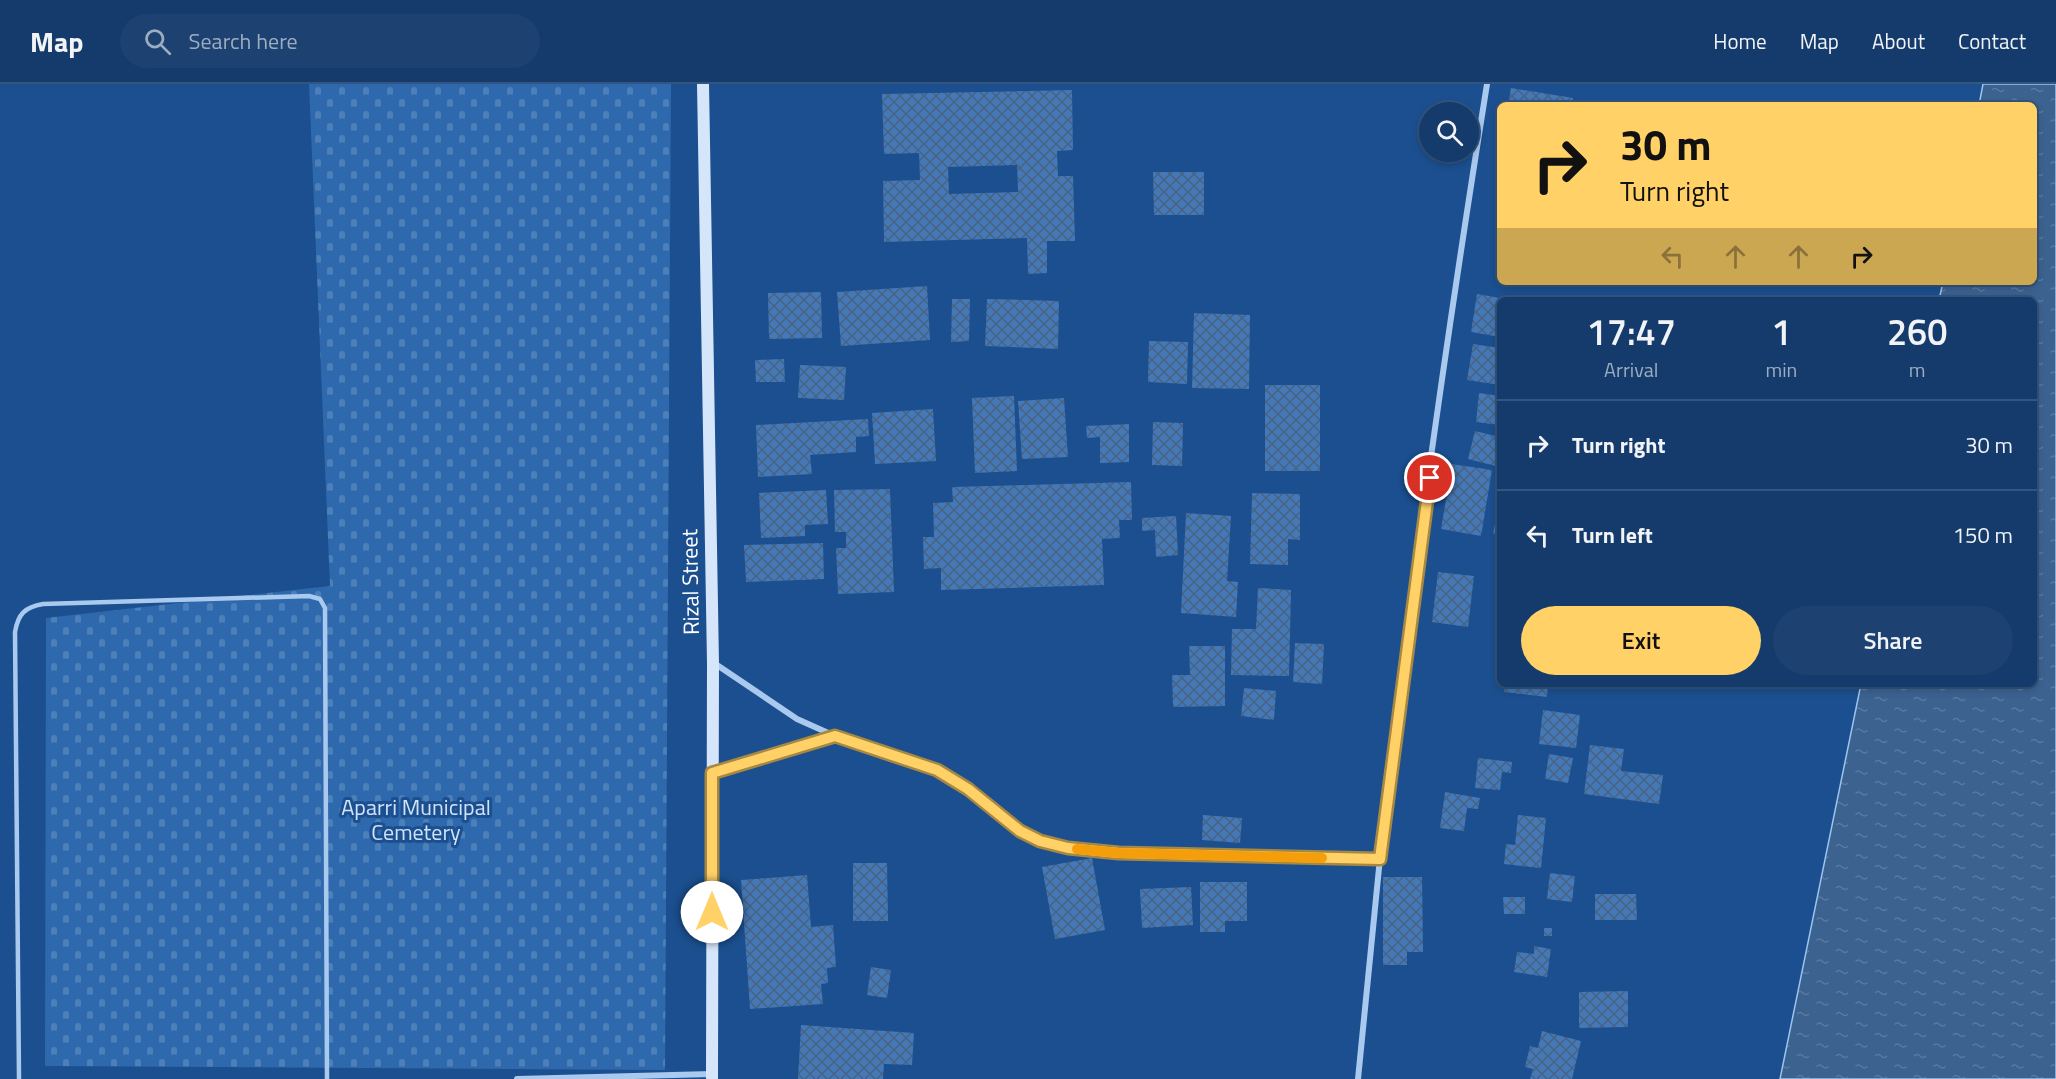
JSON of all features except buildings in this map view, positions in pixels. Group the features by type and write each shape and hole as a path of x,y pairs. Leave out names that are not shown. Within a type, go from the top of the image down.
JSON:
{"main road":[{"name":"Rizal Street","path":"703,84 712,663 712,1076"}],"street":[{"path":"1358,1079 1380,859 1462,240 1487,84"},
{"path":"712,663 797,719 835,736 937,770 968,789 1020,831 1040,841 1068,848 1119,853 1380,859"},
{"path":"712,773 835,736"},
{"path":"517,1079 712,1076"}],"lane":[{"path":"19,1079 15,632 17,620 27,609 43,604 309,596 320,599 325,608 327,1079"}],"green space":[{"name":"Aparri Municipal Cemetery","path":"309,84 671,84 665,1070 45,1066 46,618 330,586"}],"water":[{"path":"1983,84 2056,84 2056,1079 1780,1079 1860,687 2037,687 2037,297 1940,297 1942,285 2037,285 2037,102 1980,102"}],"slow traffic":[{"path":"1077,849 1119,853 1322,858"}],"route":[{"path":"712,912 712,773 835,736 892,753 937,770 968,789 1020,831 1040,841 1068,848 1119,853 1380,859 1430,478"}]}
